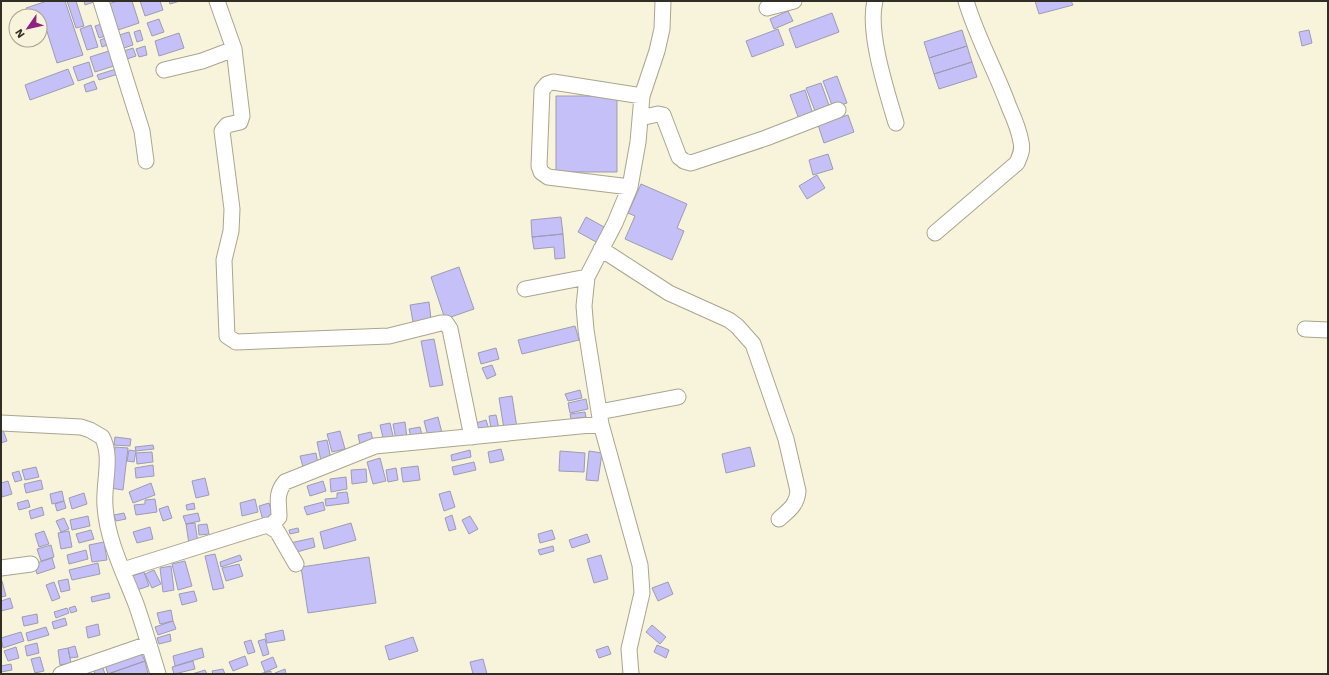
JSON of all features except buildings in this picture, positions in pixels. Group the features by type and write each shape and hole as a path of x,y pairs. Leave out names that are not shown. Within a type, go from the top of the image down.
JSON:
{"street":[{"path":"100,1 142,131 146,161"},
{"path":"217,1 234,49 242,116 240,122 227,125 222,131 232,209 231,230 224,260 227,336 236,342 389,336 446,323 450,329 472,437"},
{"path":"631,674 629,649 641,604 642,579 635,544 600,418 584,315 588,277 624,204 630,187 642,96 657,51 662,29 663,1"},
{"path":"767,8 794,1"},
{"path":"874,1 872,13 877,48 896,123"},
{"path":"935,233 1017,163 1021,153 1022,143 1016,125 1002,87 979,38 966,1"},
{"path":"164,70 202,61 234,49"},
{"path":"630,187 548,177 542,174 539,166 542,90 546,84 552,82 642,96"},
{"path":"640,118 658,114 663,115 679,157 684,161 692,163 766,138 838,110"},
{"path":"601,249 669,293 729,320 737,326 752,344 786,439 798,491 794,506 779,519"},
{"path":"525,289 588,277"},
{"path":"1304,329 1328,330"},
{"path":"271,526 279,517 277,500 278,493 285,482 375,446 472,437 600,418 678,397"},
{"path":"1,423 81,427 102,437 106,449 104,496 106,517 158,674"},
{"path":"123,570 264,526 271,526 277,530 296,564"},
{"path":"1,568 30,564"},
{"path":"61,674 148,644"}]}
